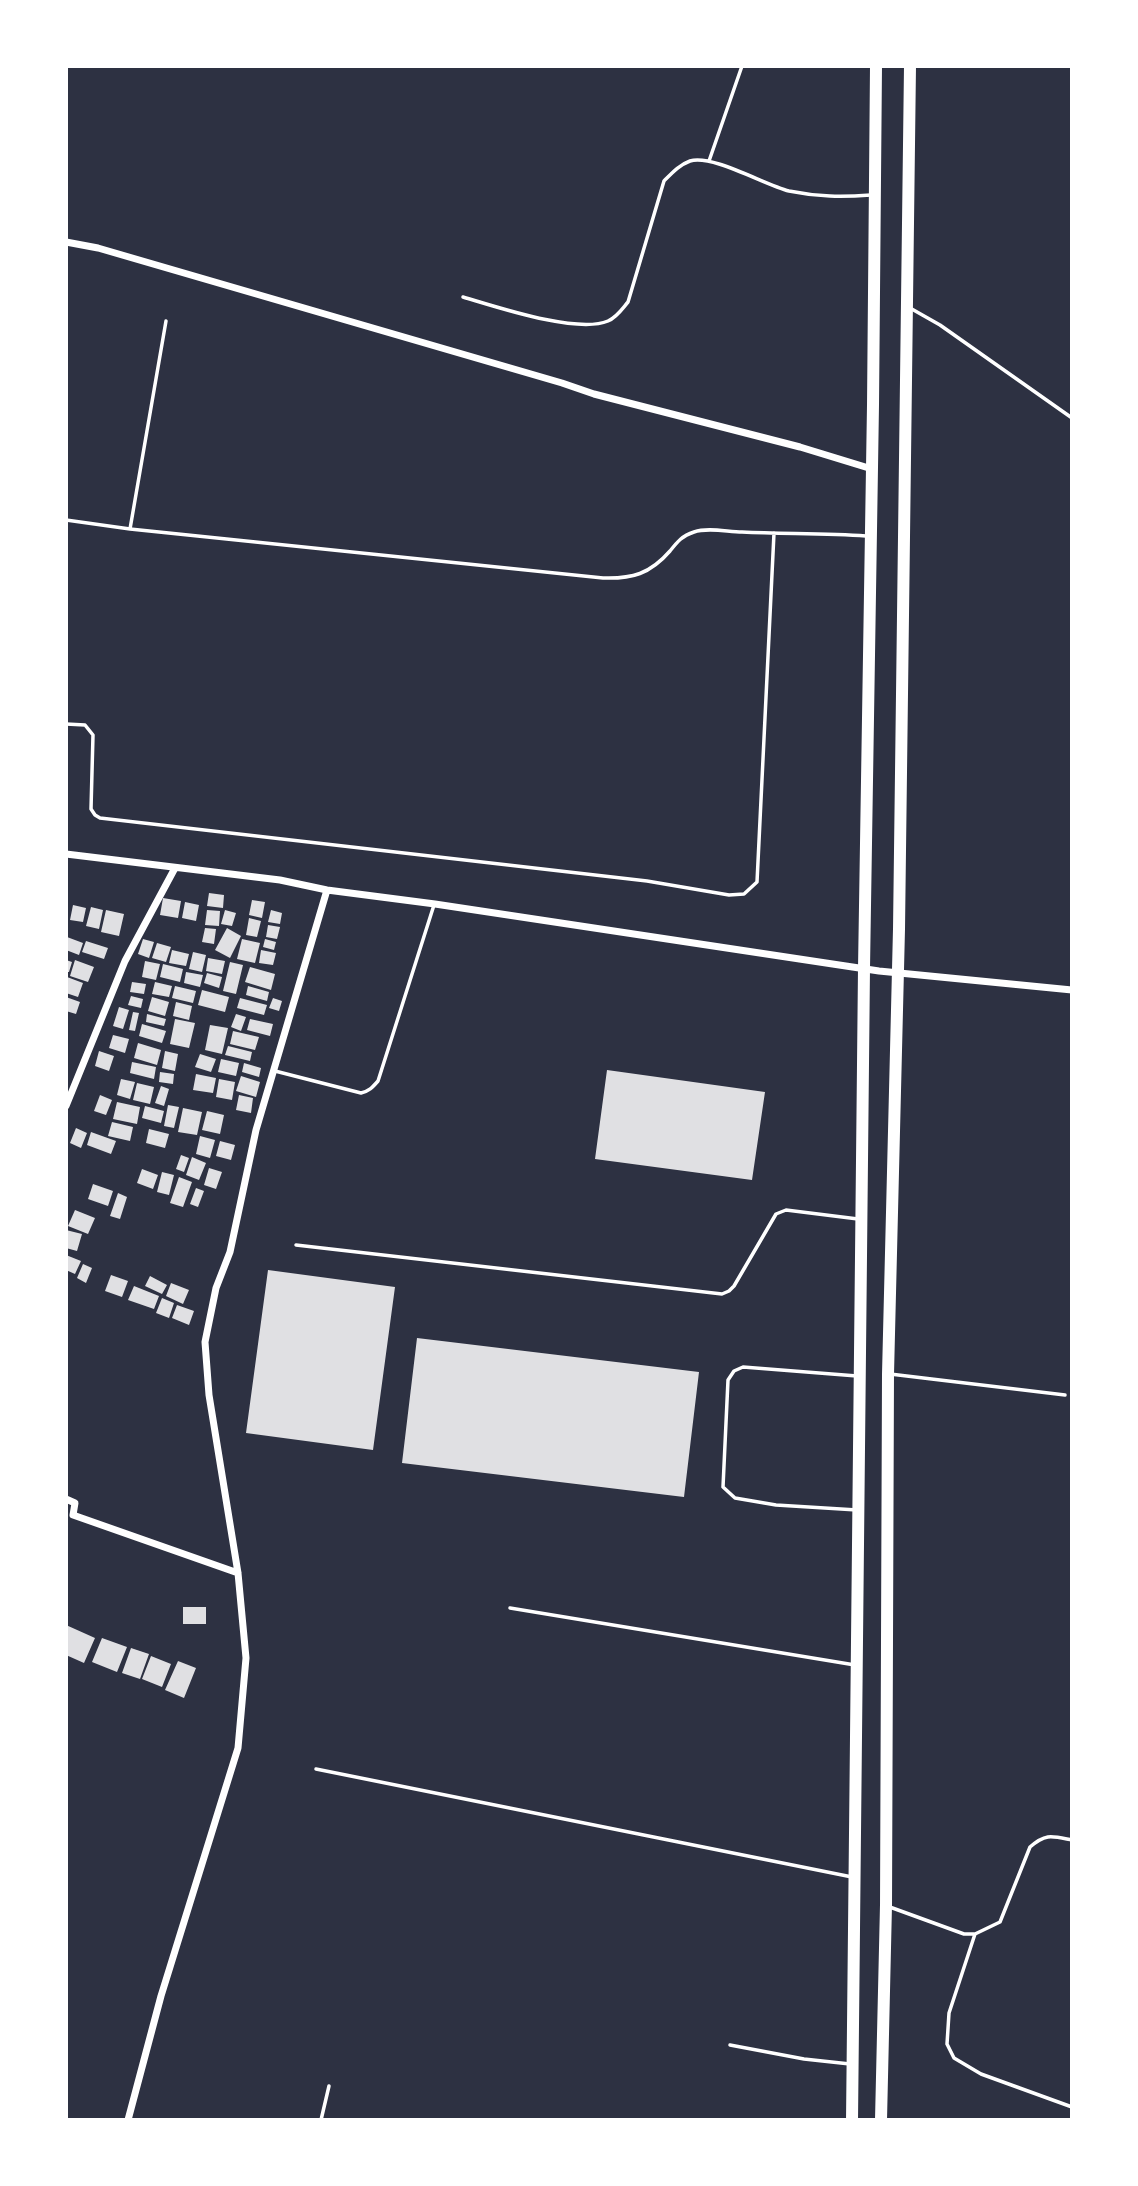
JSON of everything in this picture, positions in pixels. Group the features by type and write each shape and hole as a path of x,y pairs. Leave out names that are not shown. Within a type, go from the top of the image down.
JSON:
{"highway":[{"path":"852,2119 876,66"},
{"path":"881,2119 886,1905 888,1374 897,973 910,66"}],"street":[{"path":"66,242 98,248 594,394 800,447 872,469"},
{"path":"66,854 280,880 327,890 897,973 1072,990"},
{"path":"66,1107 125,961 176,868"},
{"path":"128,2119 161,1996 238,1748 246,1658 238,1573 209,1395 205,1342 216,1288 230,1252 257,1130 327,890"},
{"path":"66,1499 75,1503 73,1515 238,1573"}],"lane":[{"path":"709,161 742,66"},
{"path":"463,298 524,315 580,325 594,325 610,320 628,302 664,181 676,169 692,160 709,161 787,191 831,198 875,195"},
{"path":"908,307 940,326 1072,418"},
{"path":"130,529 166,321"},
{"path":"66,520 130,529 626,579 652,568 680,537 698,530 827,533 870,537"},
{"path":"66,724 85,725 93,735 91,809 95,816 100,818 646,881 729,895 744,894 757,882 774,533"},
{"path":"275,1071 361,1093 374,1086 435,904"},
{"path":"296,1245 722,1294 729,1292 734,1286 776,1214 786,1210 862,1219"},
{"path":"859,1510 776,1505 735,1498 723,1486 728,1380 734,1371 743,1367 860,1376"},
{"path":"888,1374 1065,1395"},
{"path":"510,1608 858,1666"},
{"path":"316,1769 855,1877"},
{"path":"886,1905 964,1934 975,1934 1000,1922 1030,1847 1049,1836 1072,1840"},
{"path":"975,1934 949,2014 947,2044 954,2058 981,2074 1072,2107"},
{"path":"730,2045 852,2065"},
{"path":"321,2119 329,2086"}],"building":[{"path":"209,893 224,895 223,908 207,906"},
{"path":"163,898 181,901 178,918 160,915"},
{"path":"252,900 265,902 262,918 249,915"},
{"path":"185,902 199,905 196,921 182,918"},
{"path":"73,905 86,908 83,922 70,920"},
{"path":"91,907 103,910 99,929 86,926"},
{"path":"106,910 124,914 119,936 101,932"},
{"path":"207,910 220,911 219,926 205,925"},
{"path":"225,910 236,913 232,926 221,924"},
{"path":"271,910 282,913 280,924 268,922"},
{"path":"249,918 261,921 257,937 246,935"},
{"path":"268,925 280,927 277,939 266,937"},
{"path":"205,928 216,929 214,944 202,942"},
{"path":"227,928 241,936 230,958 215,950"},
{"path":"67,937 83,943 79,955 66,950"},
{"path":"143,939 154,942 149,958 138,954"},
{"path":"242,939 260,943 255,963 237,959"},
{"path":"265,939 276,942 274,950 263,947"},
{"path":"86,941 108,948 104,959 82,952"},
{"path":"157,943 171,947 166,962 152,958"},
{"path":"172,950 189,954 186,966 169,963"},
{"path":"261,950 276,953 273,965 259,963"},
{"path":"193,952 206,955 202,972 189,969"},
{"path":"208,958 225,961 222,974 206,971"},
{"path":"66,960 72,962 69,972 66,972"},
{"path":"75,960 94,967 88,982 70,976"},
{"path":"145,961 160,964 156,980 142,977"},
{"path":"230,962 243,965 236,994 223,991"},
{"path":"163,964 183,969 180,982 160,977"},
{"path":"250,967 275,974 271,990 245,982"},
{"path":"186,972 203,975 200,987 184,983"},
{"path":"207,973 222,977 219,988 204,983"},
{"path":"67,977 83,983 78,997 66,993"},
{"path":"132,982 146,984 144,994 130,992"},
{"path":"155,982 172,986 169,997 152,994"},
{"path":"175,986 196,991 193,1003 172,998"},
{"path":"248,986 269,992 267,1001 246,995"},
{"path":"202,990 229,997 225,1012 198,1005"},
{"path":"131,996 143,999 141,1008 128,1005"},
{"path":"66,997 80,1002 76,1014 66,1011"},
{"path":"152,997 169,1002 165,1016 148,1011"},
{"path":"240,998 267,1005 264,1015 237,1008"},
{"path":"273,998 282,1001 279,1011 269,1008"},
{"path":"176,1002 192,1006 189,1020 173,1016"},
{"path":"119,1007 129,1010 123,1029 113,1026"},
{"path":"133,1012 139,1013 135,1031 129,1030"},
{"path":"147,1014 166,1019 164,1026 146,1022"},
{"path":"236,1014 246,1017 241,1031 231,1027"},
{"path":"175,1019 195,1023 189,1048 170,1044"},
{"path":"250,1019 273,1024 270,1036 247,1030"},
{"path":"142,1024 166,1031 162,1043 139,1036"},
{"path":"210,1025 228,1028 222,1054 205,1050"},
{"path":"233,1031 259,1037 255,1050 230,1044"},
{"path":"113,1035 129,1039 125,1053 109,1048"},
{"path":"138,1043 161,1050 157,1065 134,1058"},
{"path":"228,1046 252,1052 250,1061 225,1055"},
{"path":"99,1051 114,1056 109,1071 95,1066"},
{"path":"165,1051 178,1054 175,1071 162,1068"},
{"path":"200,1054 216,1059 211,1072 195,1067"},
{"path":"221,1059 239,1063 236,1076 218,1072"},
{"path":"132,1062 156,1067 154,1079 130,1073"},
{"path":"244,1063 261,1068 259,1077 242,1072"},
{"path":"607,1070 765,1092 752,1180 595,1159"},
{"path":"160,1072 174,1074 173,1084 159,1082"},
{"path":"196,1074 216,1078 213,1093 193,1090"},
{"path":"241,1076 260,1082 256,1097 236,1091"},
{"path":"121,1079 135,1082 130,1099 117,1095"},
{"path":"219,1079 235,1082 232,1100 216,1097"},
{"path":"137,1083 154,1087 150,1104 133,1100"},
{"path":"161,1086 169,1089 164,1106 155,1103"},
{"path":"100,1095 112,1100 106,1115 94,1111"},
{"path":"239,1095 253,1098 251,1113 236,1110"},
{"path":"117,1102 140,1107 137,1124 113,1119"},
{"path":"168,1105 179,1107 174,1128 164,1126"},
{"path":"145,1106 164,1111 161,1123 142,1118"},
{"path":"183,1108 202,1112 197,1135 178,1132"},
{"path":"207,1111 224,1115 220,1134 202,1130"},
{"path":"112,1122 133,1127 130,1141 108,1136"},
{"path":"76,1128 87,1133 81,1148 70,1143"},
{"path":"149,1129 169,1134 165,1148 146,1143"},
{"path":"91,1132 116,1141 111,1154 87,1145"},
{"path":"200,1136 215,1140 210,1158 196,1154"},
{"path":"220,1141 235,1145 231,1160 216,1156"},
{"path":"181,1155 189,1158 184,1172 176,1169"},
{"path":"192,1157 206,1163 199,1180 186,1175"},
{"path":"209,1168 222,1172 216,1189 204,1185"},
{"path":"142,1169 158,1175 153,1189 137,1183"},
{"path":"162,1172 174,1175 169,1195 157,1192"},
{"path":"179,1177 192,1182 183,1207 170,1203"},
{"path":"93,1184 113,1191 108,1206 88,1199"},
{"path":"196,1188 204,1191 198,1207 190,1204"},
{"path":"118,1193 127,1197 120,1219 110,1216"},
{"path":"75,1210 95,1218 88,1234 68,1226"},
{"path":"66,1230 82,1234 77,1251 66,1248"},
{"path":"66,1255 81,1261 75,1274 66,1270"},
{"path":"83,1264 92,1268 86,1283 77,1278"},
{"path":"268,1270 395,1287 373,1450 246,1433"},
{"path":"111,1275 128,1281 122,1297 105,1291"},
{"path":"150,1276 167,1285 162,1294 145,1286"},
{"path":"171,1283 189,1290 183,1304 166,1296"},
{"path":"134,1286 159,1296 154,1309 128,1300"},
{"path":"162,1298 174,1303 169,1318 156,1313"},
{"path":"177,1305 194,1311 189,1325 172,1318"},
{"path":"417,1338 699,1372 684,1497 402,1463"},
{"path":"183,1607 206,1607 206,1624 183,1624"},
{"path":"66,1625 95,1638 84,1663 66,1655"},
{"path":"102,1638 127,1647 117,1672 92,1662"},
{"path":"131,1648 149,1654 140,1679 122,1673"},
{"path":"151,1656 171,1664 162,1687 142,1679"},
{"path":"178,1661 196,1668 184,1698 165,1690"}]}
